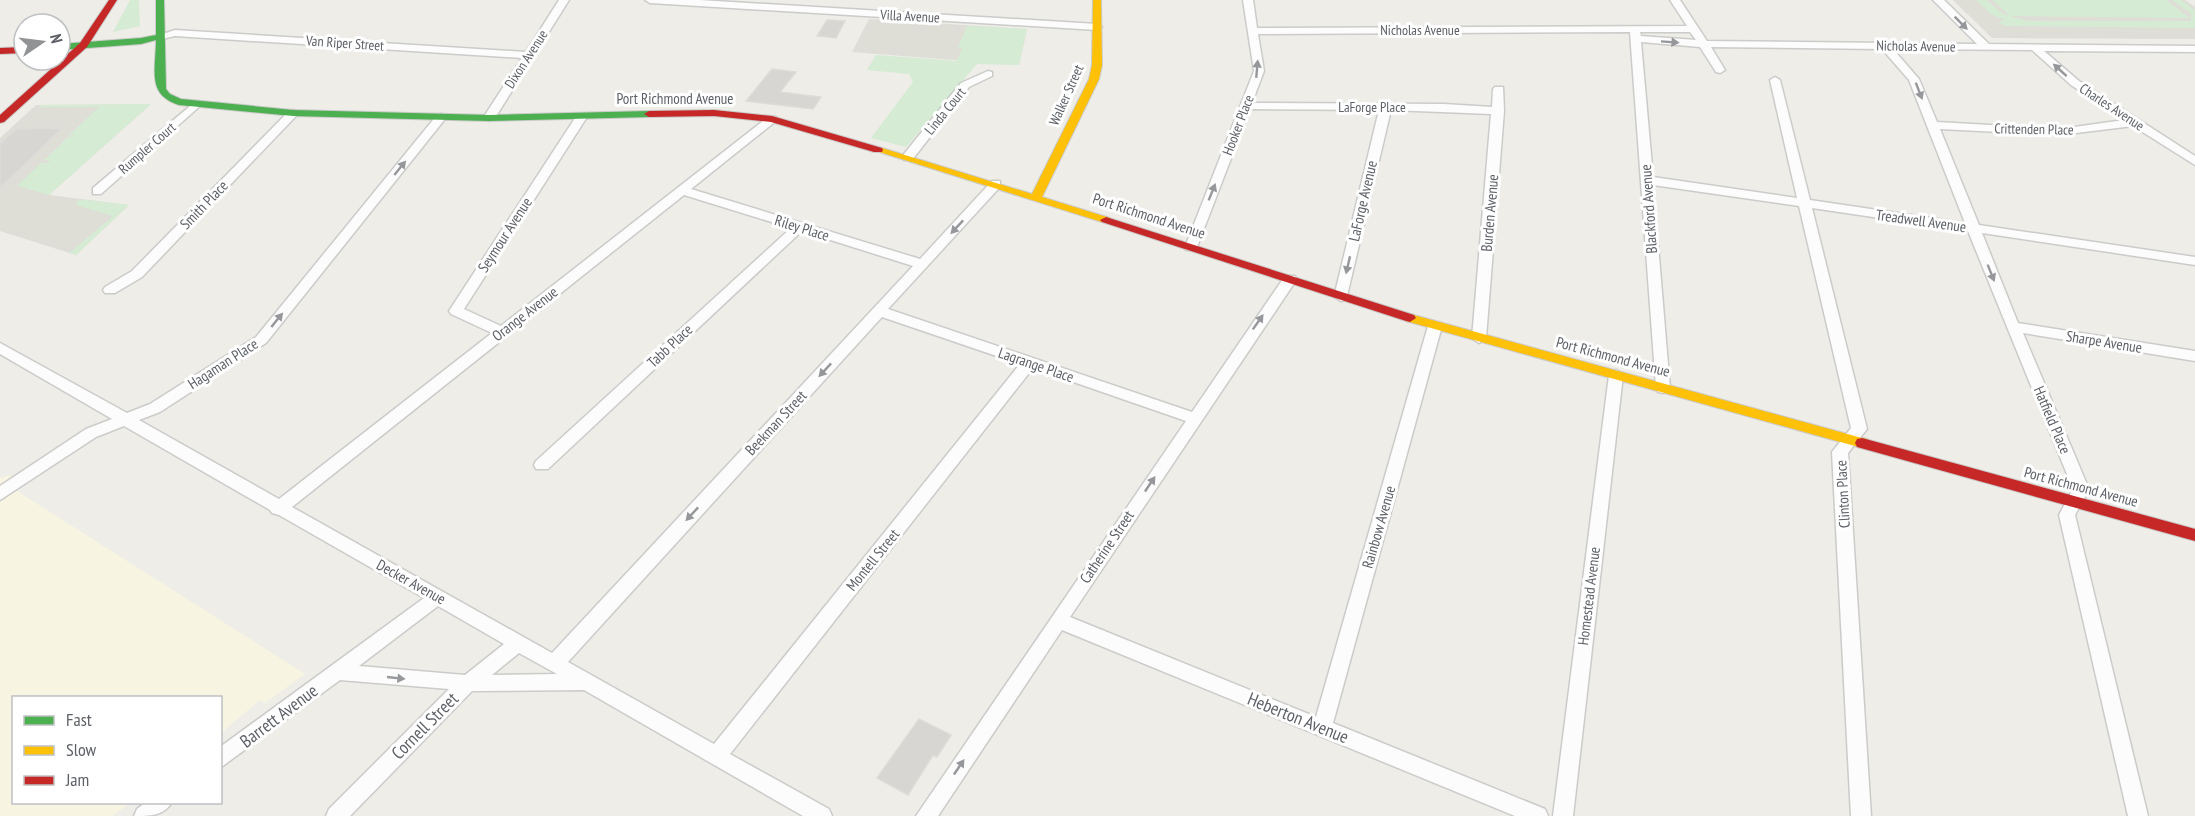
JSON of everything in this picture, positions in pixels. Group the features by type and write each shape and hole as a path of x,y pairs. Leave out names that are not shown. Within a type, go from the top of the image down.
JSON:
{"street":[{"path":"1,119 84,45 113,0"},
{"name":"Port Richmond Avenue","path":"160,0 161,88 171,99 196,104 292,113 489,118 705,113 772,119 996,184 1435,326 2195,535"},
{"name":"Dixon Avenue","path":"489,118 564,0"},
{"name":"Villa Avenue","path":"650,0 1098,27"},
{"name":"Walker Street","path":"1036,197 1094,79 1097,65 1097,0"},
{"name":"Hooker Place","path":"1191,247 1259,70 1248,0"},
{"path":"1675,0 1720,70"},
{"path":"1938,0 1985,46"},
{"name":"Nicholas Avenue","path":"1254,31 1636,34 1694,29"},
{"name":"Van Riper Street","path":"162,36 175,33 528,55"},
{"name":"Nicholas Avenue","path":"1636,34 1702,44 2195,49"},
{"name":"Blackford Avenue","path":"1636,34 1663,388"},
{"path":"72,46 141,41 162,36"},
{"name":"Hatfield Place","path":"1884,45 1914,79 2013,327 2081,489 2067,515 2138,816"},
{"name":"Charles Avenue","path":"2034,47 2075,84 2195,161"},
{"name":"Linda Court","path":"908,157 965,85 988,74"},
{"name":"Clinton Place","path":"1775,80 1859,429 1840,452 1861,816"},
{"name":"Burden Avenue","path":"1479,338 1499,89"},
{"name":"Rumpler Court","path":"97,191 196,104"},
{"name":"LaForge Place","path":"1246,106 1386,106 1498,111"},
{"name":"LaForge Avenue","path":"1341,297 1386,106"},
{"name":"Smith Place","path":"110,290 138,274 292,113"},
{"name":"Hagaman Place","path":"0,494 91,433 155,408 261,340 441,117"},
{"name":"Seymour Avenue","path":"502,332 456,311 580,117"},
{"name":"Orange Avenue","path":"278,509 772,119"},
{"name":"Crittenden Place","path":"1932,125 2060,132 2135,123"},
{"name":"Treadwell Avenue","path":"1647,180 2195,261"},
{"name":"Beekman Street","path":"555,663 996,184"},
{"name":"Riley Place","path":"682,190 922,264"},
{"name":"Tabb Place","path":"542,465 799,227"},
{"name":"Catherine Street","path":"926,816 1290,279"},
{"name":"Lagrange Place","path":"879,311 1194,418"},
{"name":"Rainbow Avenue","path":"1322,728 1435,326"},
{"name":"Sharpe Avenue","path":"2013,327 2195,356"},
{"name":"Decker Avenue","path":"4,355 124,419 278,509 519,642 584,682 822,816"},
{"name":"Montell Street","path":"716,757 1029,363"},
{"name":"Homestead Avenue","path":"1563,816 1616,375"},
{"name":"Barrett Avenue","path":"222,758 438,597"},
{"name":"Heberton Avenue","path":"1058,620 1538,816"},
{"name":"Cornell Street","path":"336,816 468,683 519,642"},
{"path":"338,672 468,683 584,682"},
{"path":"144,816 159,804"}],"shaded area":[{"path":"1953,0 2185,0 2195,7 2195,39 1992,38"},
{"path":"869,19 1027,29 1019,65 852,52"},
{"path":"151,104 49,195 129,205 76,255 0,231 0,138 36,105"},
{"path":"10,475 21,484 17,491 305,674 265,703 260,700 222,732 222,696 12,696 12,804 129,804 112,816 0,816 0,478"}],"green space":[{"path":"130,0 139,0 140,26 113,32"},
{"path":"1976,0 1987,0 2003,14 2028,21 2191,21 2191,14 2172,0 2181,0 2195,10 2195,28 2004,26 1999,21 2005,20 1992,15"},
{"path":"1992,0 2166,0 2190,18 2010,16"},
{"path":"967,26 1027,29 1019,65 977,64 906,147 871,138 913,82 909,74 867,70 876,55 957,61 962,48 958,47"},
{"path":"151,104 49,195 17,186 41,163 47,163 50,160 44,160 68,137 75,136 69,135 99,107 39,107 41,105"},
{"path":"79,199 129,205 76,255 69,253 113,216 75,205"}],"building":[{"path":"827,20 845,21 836,38 817,36"},
{"path":"772,69 796,72 780,92 821,97 813,109 746,101"},
{"path":"62,128 0,188 0,144 16,129"},
{"path":"919,719 951,735 937,757 933,755 908,795 877,778"}],"traffic: fast":[{"path":"160,0 161,89 166,96 179,102 293,113 489,118 649,114"},
{"path":"72,46 141,41 162,36"}],"traffic: slow":[{"path":"1036,197 1094,79 1097,65 1097,0"},
{"path":"878,150 1106,220"},
{"path":"1410,318 1862,443"}],"traffic: jam":[{"path":"0,120 84,45 113,0"},
{"path":"0,51 12,50"},
{"path":"649,114 714,113 772,119 878,150"},
{"path":"1106,220 1410,318"},
{"path":"1862,443 2195,535"}]}
